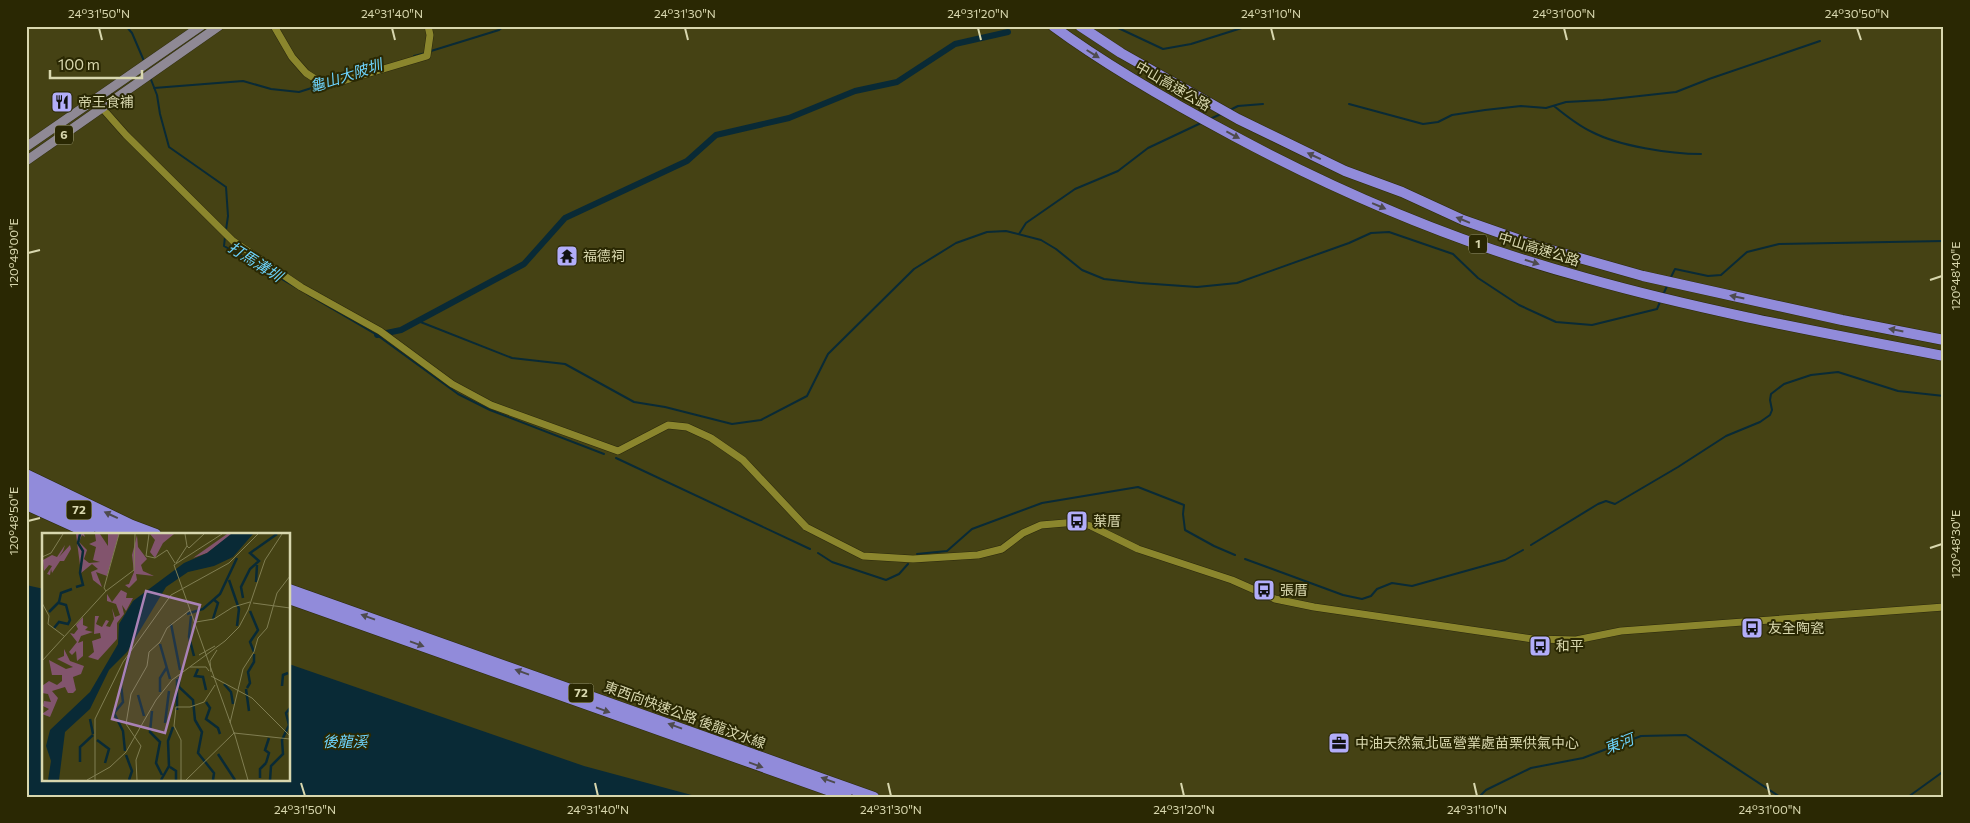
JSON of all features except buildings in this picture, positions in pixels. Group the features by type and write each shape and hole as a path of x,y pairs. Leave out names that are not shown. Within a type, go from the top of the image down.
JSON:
{"highway":[{"name":"中山高速公路","path":"1052,26 1175,105 1286,164 1342,190 1459,238 1586,278 1639,292 1827,333 1944,356"},
{"name":"中山高速公路","path":"1080,26 1121,53 1238,119 1345,171 1402,192 1463,220 1537,246 1643,276 1842,320 1944,340"},
{"path":"26,474 132,525 153,533"},
{"name":"72","path":"26,484 130,533"},
{"name":"72","path":"26,495 110,533"},
{"path":"26,505 88,533"},
{"name":"東西向快速公路 後龍汶水線","path":"290,589 874,797"},
{"name":"東西向快速公路 後龍汶水線","path":"290,599 847,797"}],"main road":[{"name":"6","path":"26,147 201,26"},
{"name":"6","path":"26,161 219,26"}],"street":[{"path":"274,26 292,57 306,73 326,86 427,56 430,35 428,26"},
{"path":"95,100 233,241 301,288 392,339 452,384 491,405 618,450 668,425 687,427 711,438 743,460 806,527 863,556 913,559 978,554 1002,549 1023,533 1041,525 1077,522 1091,526 1138,549 1232,580 1275,599 1314,607 1533,639 1576,640 1622,631 1795,617 1944,608"}],"water":[{"name":"後龍溪","path":"26,585 42,589 42,780 290,780 290,664 584,766 699,797 26,797"}],"waterway":[{"name":"打馬溝圳","path":"126,26 132,33 144,61"},
{"name":"龜山大陂圳","path":"431,51 499,30 504,26"},
{"path":"1114,26 1163,49 1191,44 1248,26"},
{"path":"377,335 401,330 524,264 565,218 687,161 716,135 789,118 855,91 897,82 955,44 1008,32"},
{"path":"1349,104 1423,124 1438,122 1452,115 1485,110 1521,106 1546,108 1566,102 1676,92 1820,41"},
{"name":"龜山大陂圳","path":"414,56 426,53"},
{"name":"打馬溝圳","path":"150,77 157,95 169,147 226,187 228,216 226,230"},
{"name":"龜山大陂圳","path":"154,88 243,81 271,89 299,92 321,85"},
{"path":"1230,110 1238,106 1263,104"},
{"path":"1554,106 1587,130 1603,137 1660,151 1701,154"},
{"path":"1210,119 1221,114"},
{"path":"1019,234 1026,223 1075,189 1118,171 1148,148 1201,123"},
{"path":"418,321 512,358 565,364 634,402 665,407 732,424 761,420 807,396 828,354 914,269 956,243 987,232 1006,231 1041,240 1056,249 1082,270 1104,279 1197,287 1237,283 1349,243 1371,233 1389,232 1453,254 1478,278 1519,305 1556,322 1592,325 1657,309 1660,302"},
{"name":"打馬溝圳","path":"225,237 224,246 299,289"},
{"path":"1670,279 1675,269 1708,276 1721,275 1747,252 1779,244 1944,241"},
{"path":"1663,295 1667,286"},
{"path":"307,294 377,335 458,394 490,410 604,454"},
{"path":"1531,545 1598,504 1606,501 1615,504 1726,436 1760,422 1770,415 1772,410 1771,394 1784,384 1811,375 1838,372 1898,391 1944,396"},
{"path":"616,458 810,549"},
{"path":"917,554 947,551 972,529 1042,503 1138,487 1184,505 1185,530 1235,555"},
{"path":"1245,559 1343,595 1362,599 1371,596 1377,589 1392,583 1412,586 1505,560 1523,550"},
{"path":"818,553 832,562 886,580 899,574 908,564"},
{"name":"東河","path":"1479,797 1486,790 1531,768 1583,758 1641,736 1686,735 1780,797"},
{"name":"東河","path":"1908,797 1944,771"}],"place":[{"name":"帝王食補","path":"62,102"},
{"name":"福德祠","path":"567,256"},
{"name":"葉厝","path":"1077,521"},
{"name":"張厝","path":"1264,590"},
{"name":"友全陶瓷","path":"1752,628"},
{"name":"和平","path":"1540,646"},
{"name":"中油天然氣北區營業處苗栗供氣中心","path":"1339,743"}]}
